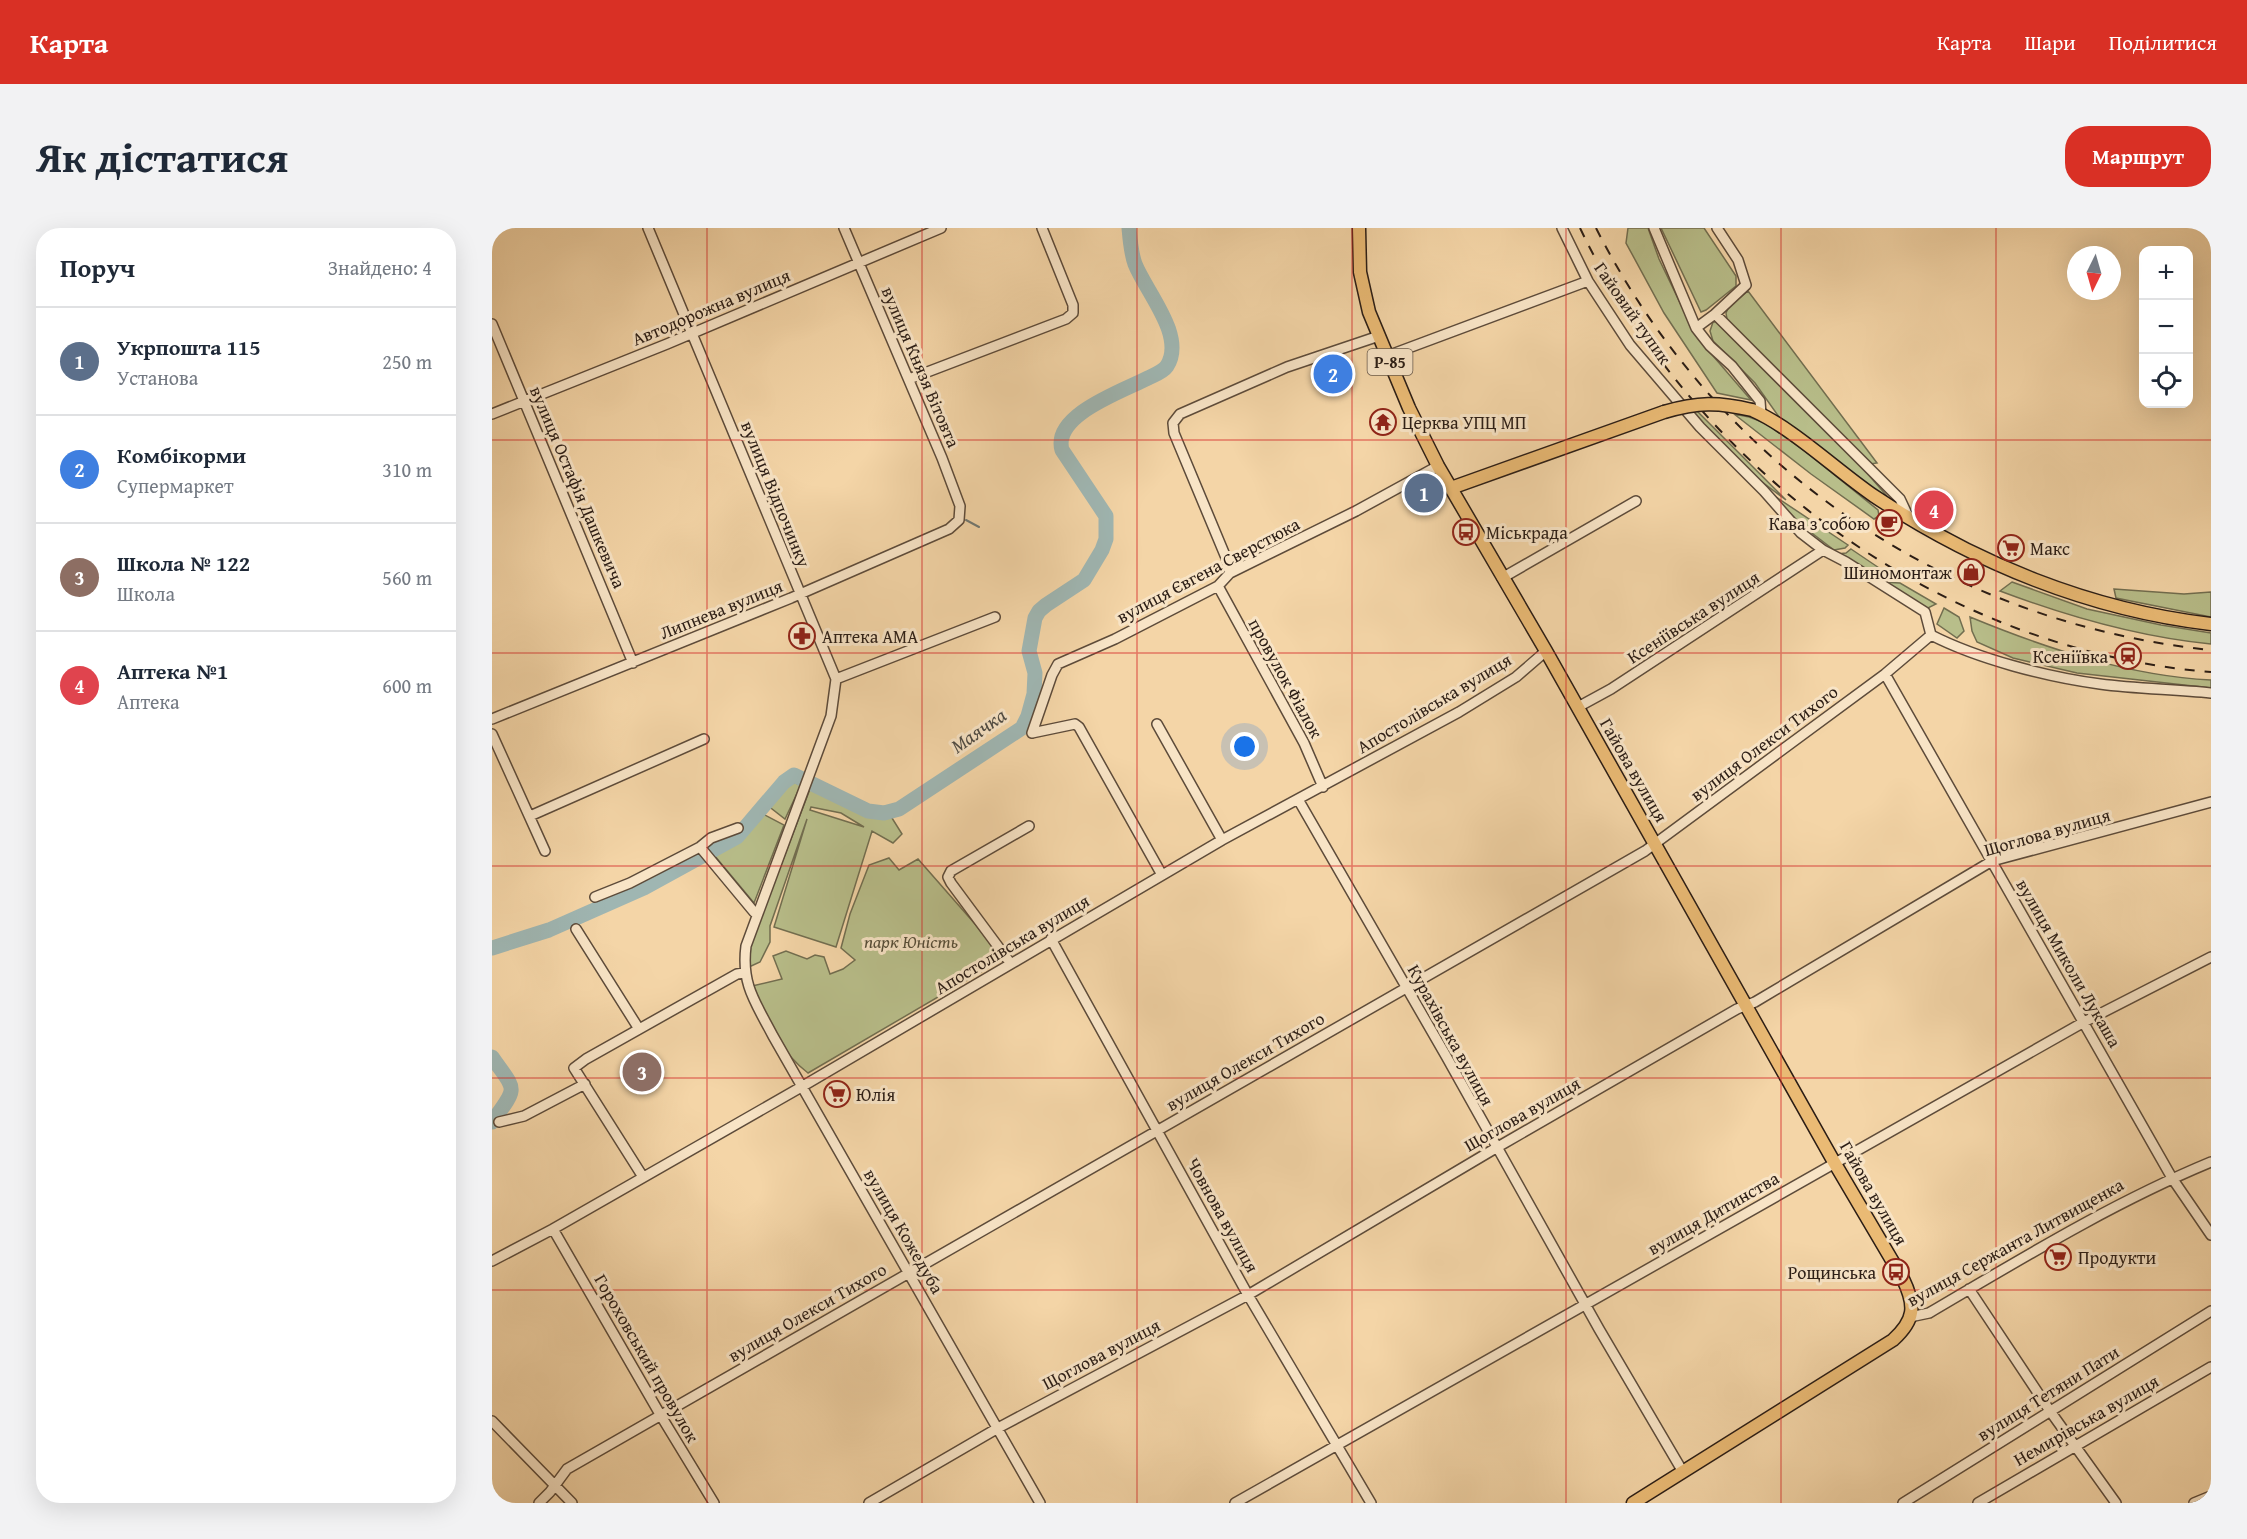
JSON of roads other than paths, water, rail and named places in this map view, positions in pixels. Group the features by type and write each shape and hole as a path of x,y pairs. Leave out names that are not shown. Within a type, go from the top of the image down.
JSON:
{"main road":[{"name":"Гайова вулиця","path":"1359,228 1359,272 1363,292 1387,356 1438,466 1546,651 1834,1162 1903,1279 1911,1300 1910,1317"},
{"path":"1451,488 1664,412 1688,405 1709,403 1756,412 1909,519 1954,544 2048,586 2127,609 2211,624"},
{"name":"вулиця Сержанта Литвищенка","path":"1633,1503 1893,1341 1904,1330 1910,1317"}],"street":[{"name":"вулиця Відпочинку","path":"648,228 836,679"},
{"name":"вулиця Князя Вітовта","path":"844,228 956,496 959,520"},
{"name":"Автодорожна вулиця","path":"492,414 941,228"},
{"path":"909,380 1066,319 1073,313 1073,305 1042,228"},
{"name":"Гайовий тупик","path":"1562,228 1588,281 1630,345 1684,411 1764,491 1801,533 1823,550 1926,612 1931,634"},
{"path":"1654,228 1696,328 1710,346 1732,366 1760,401 1756,412"},
{"path":"1696,328 1746,285 1738,260 1717,228"},
{"path":"1387,356 1588,281"},
{"path":"1715,314 1900,500 1909,519"},
{"name":"вулиця Остафія Дашкевича","path":"492,324 633,663"},
{"path":"1230,573 1227,560 1174,433 1173,423 1180,414 1287,366 1379,336"},
{"name":"вулиця Євгена Сверстюка","path":"1162,875 1079,726 1075,724 1032,733 1058,664 1115,639 1218,586 1230,573 1356,511 1438,466"},
{"path":"1502,578 1636,501"},
{"name":"Липнева вулиця","path":"492,719 800,594 949,529 959,520"},
{"name":"Ксеніївська вулиця","path":"1578,707 1611,689 1823,550"},
{"name":"провулок Фіалок","path":"1218,586 1304,743 1323,787"},
{"path":"643,1177 574,1068 737,974 744,973 746,946 831,716 836,679 995,617"},
{"path":"1931,634 1958,648 2075,680 2211,693"},
{"name":"вулиця Олекси Тихого","path":"539,1503 567,1469 1655,844 1885,674 1931,634"},
{"name":"Апостолівська вулиця","path":"492,1261 553,1229 803,1086 1222,840 1299,801 1459,712 1516,677 1546,651"},
{"name":"вулиця Миколи Лукаша","path":"1885,674 2172,1178 2211,1235"},
{"path":"1157,724 1222,840"},
{"path":"492,734 545,851"},
{"path":"530,816 704,739"},
{"name":"Курахівська вулиця","path":"1299,801 1683,1472"},
{"name":"Щоглова вулиця","path":"869,1503 998,1428 1248,1295 1496,1148 1746,1006 1992,861 2211,802"},
{"path":"1011,964 948,877 951,871 1029,826"},
{"path":"595,897 702,849 711,838 738,828"},
{"path":"702,849 754,912 758,913"},
{"path":"576,929 639,1029"},
{"name":"Човнова вулиця","path":"1052,939 1248,1295 1371,1503"},
{"name":"вулиця Дитинства","path":"1235,1503 2084,1022 2211,957"},
{"name":"вулиця Кожедуба","path":"744,973 748,988 773,1036 1040,1503"},
{"path":"499,1122 524,1116 585,1084"},
{"name":"вулиця Сержанта Литвищенка","path":"1910,1317 1929,1313 2051,1240 2172,1178 2211,1162"},
{"name":"Гороховський провулок","path":"553,1229 714,1503"},
{"path":"1969,1289 2074,1446 2116,1503"},
{"name":"вулиця Тетяни Пати","path":"1903,1503 2211,1311"},
{"name":"Немирівська вулиця","path":"1978,1503 2211,1367"},
{"path":"492,1421 572,1503"},
{"path":"2194,1503 2211,1496"}],"waterway":[{"name":"Маячка","path":"492,948 549,930 644,888 737,837 784,782 794,775 868,811 884,813 899,809 1022,728 1034,694 1035,673 1029,651 1035,618 1046,605 1084,580 1106,539 1106,516 1062,450 1062,437 1078,415 1107,397 1161,372 1167,366 1172,354 1172,341 1168,328 1135,264 1129,228"},
{"path":"966,520 979,527"},
{"name":"Маячка","path":"492,1057 510,1083 511,1089 507,1101 492,1122"}],"railway":[{"path":"1580,228 1629,315 1689,396 1759,469 1838,532 1923,586 2015,628 2111,657 2211,672"},
{"path":"1596,228 1646,313 1705,390 1773,459 1849,518 1932,567 2020,606 2113,634 2211,650"}],"place":[{"name":"Комбікорми","path":"1333,374"},
{"name":"Церква УПЦ МП","path":"1383,422"},
{"name":"Укрпошта 115","path":"1424,493"},
{"name":"Аптека №1","path":"1934,510"},
{"name":"Кава з собою","path":"1889,523"},
{"name":"Міськрада","path":"1466,532"},
{"name":"Макс","path":"2011,548"},
{"name":"Шиномонтаж","path":"1971,572"},
{"name":"Аптека АМА","path":"802,636"},
{"name":"Ксеніївка","path":"2128,656"},
{"name":"Школа № 122","path":"642,1072"},
{"name":"Юлія","path":"837,1094"},
{"name":"Продукти","path":"2058,1257"},
{"name":"Рощинська","path":"1896,1272"}],"park label":[{"name":"парк Юність","path":"911,941"}]}
